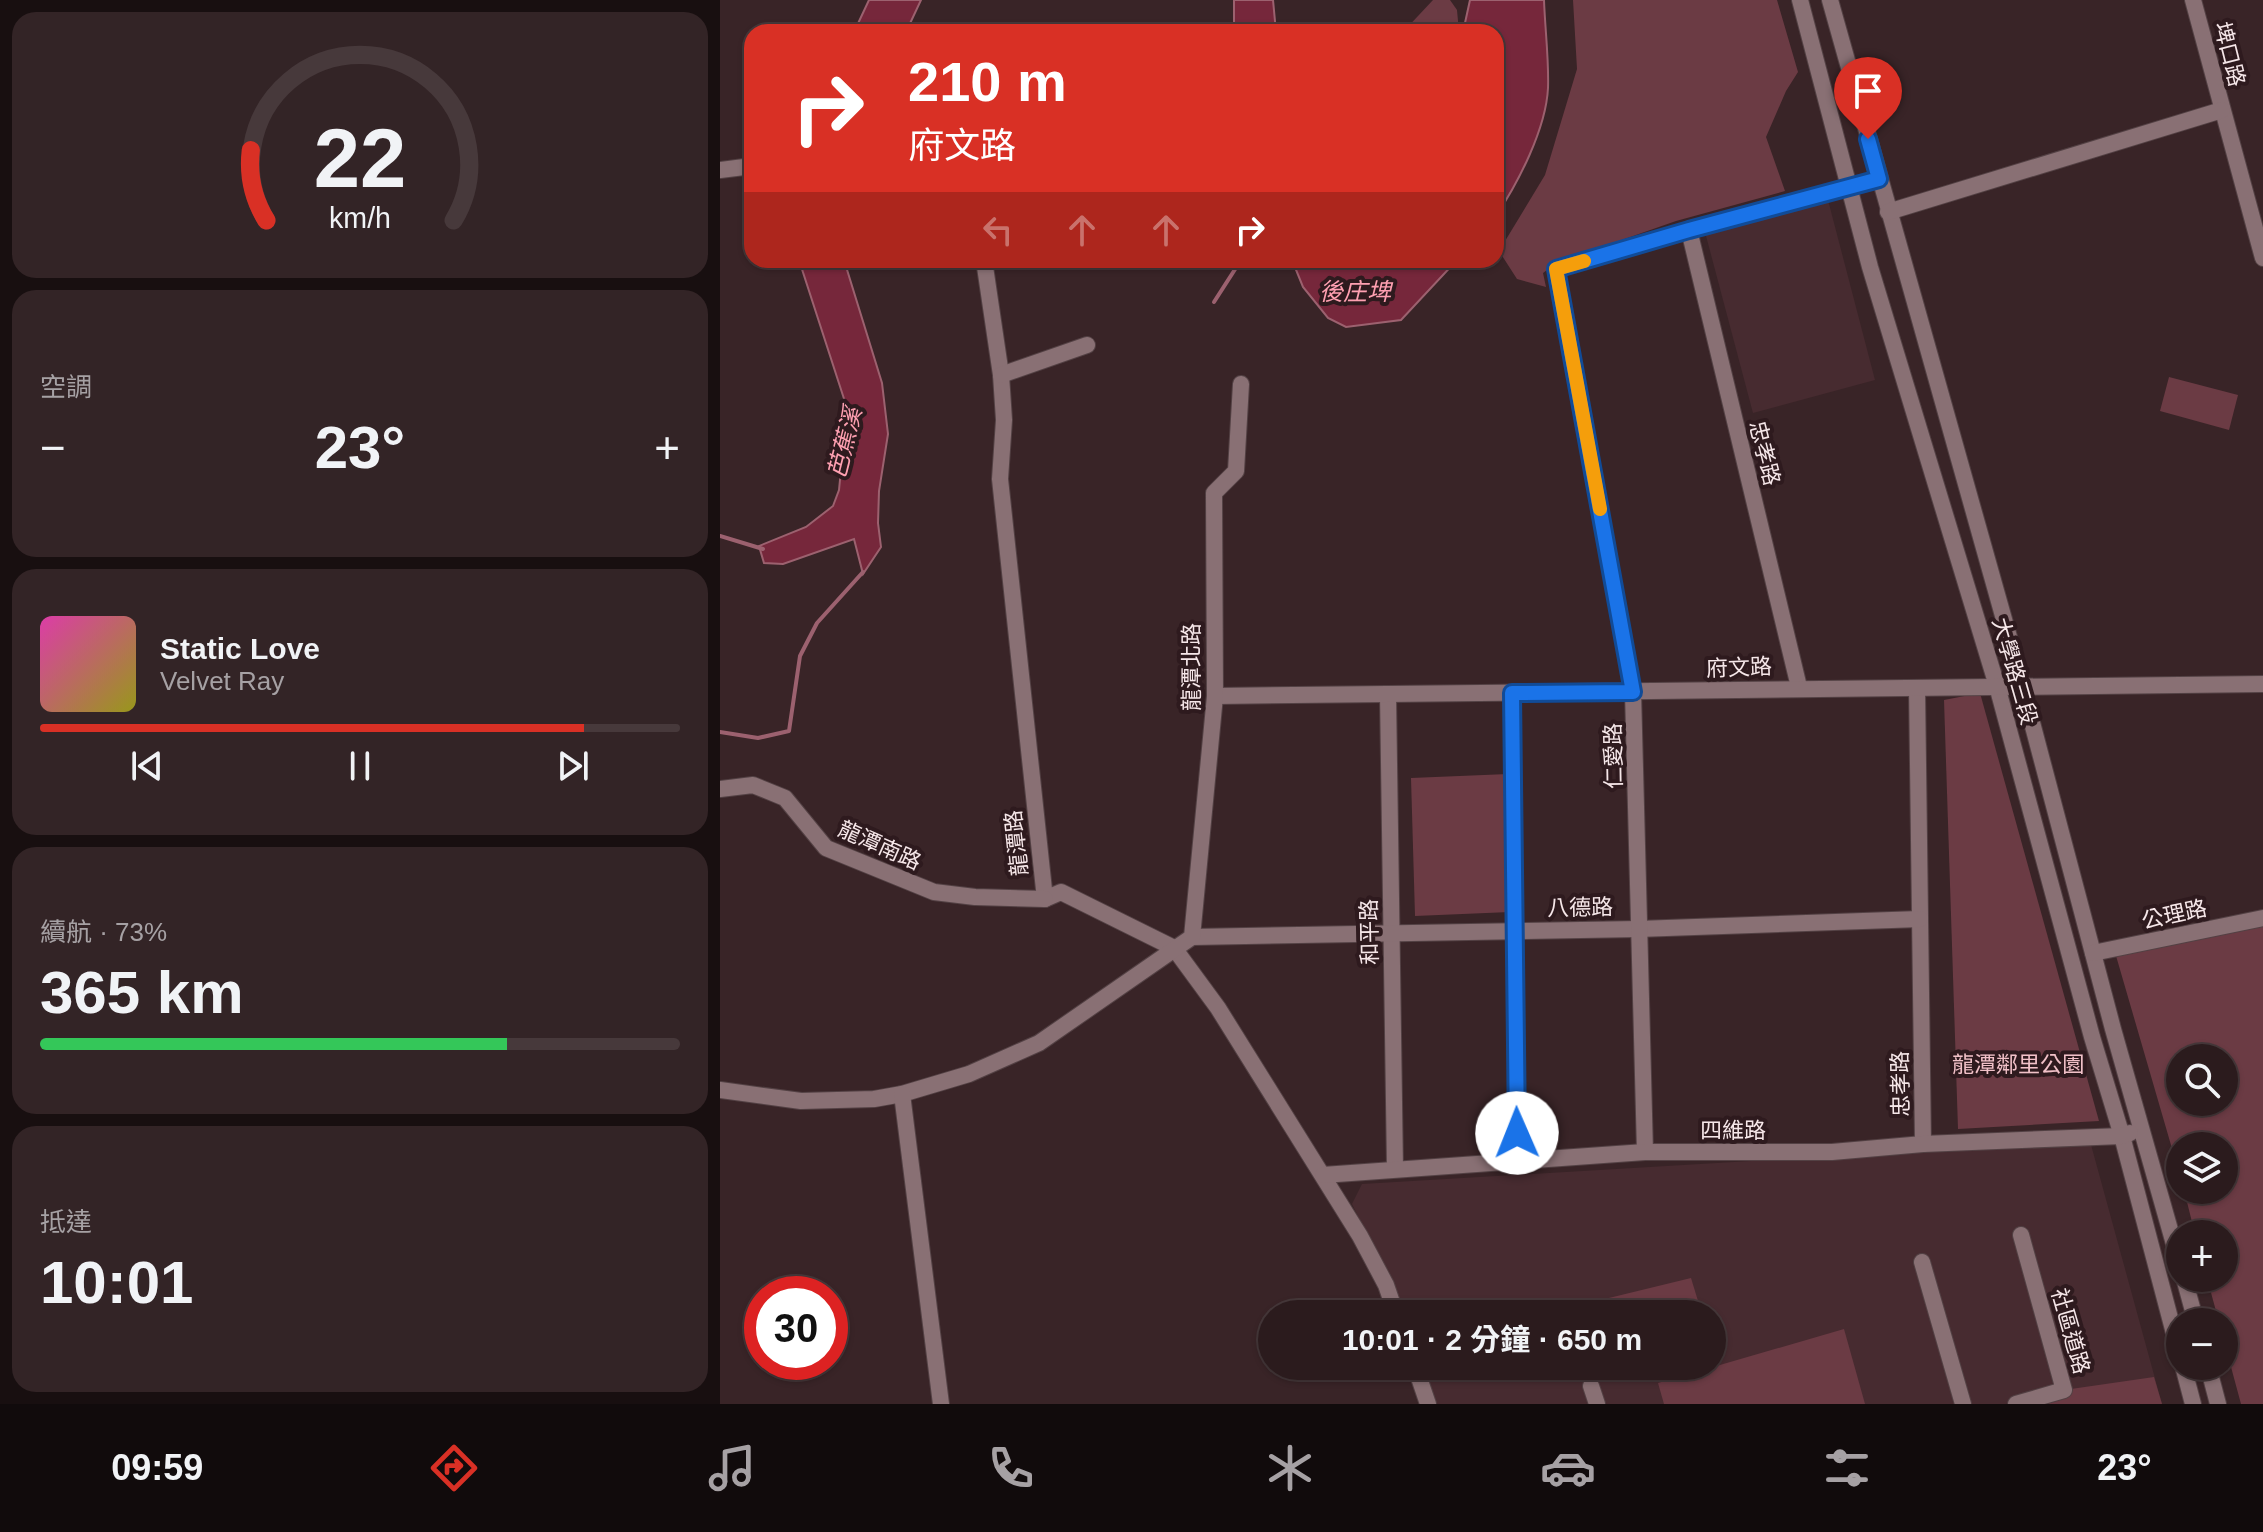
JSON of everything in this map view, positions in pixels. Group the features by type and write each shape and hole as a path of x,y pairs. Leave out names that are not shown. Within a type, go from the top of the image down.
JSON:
{"street":[{"name":"大學路三段","path":"1800,0 1848,187 1997,686 2167,1308"},
{"name":"大學路三段","path":"1830,0 2168,1220"},
{"name":"埤口路","path":"2193,0 2263,258"},
{"path":"1888,212 2222,110"},
{"path":"720,170 744,167"},
{"name":"仁愛路","path":"1645,1152 1633,692 1556,269 1879,179"},
{"name":"忠孝路","path":"1689,230 1799,687"},
{"name":"龍潭路","path":"985,268 1001,375 1004,420 1000,479 1045,899 1061,892 1174,948 1218,1008 1323,1175 1360,1236 1391,1300"},
{"path":"1001,375 1087,345"},
{"name":"龍潭北路","path":"1192,937 1215,696 1214,493 1236,471 1241,384"},
{"name":"府文路","path":"1215,696 2263,684"},
{"name":"忠孝路","path":"1917,688 1923,1144"},
{"path":"1512,693 1517,1162"},
{"name":"和平路","path":"1388,695 1395,1169"},
{"name":"龍潭南路","path":"720,789 753,785 785,798 826,848 849,860 934,892 975,897 1045,899"},
{"name":"公理路","path":"2093,953 2263,918"},
{"name":"八德路","path":"1192,937 1638,929 1920,919"},
{"path":"720,1090 801,1101 874,1099 969,1074 1039,1043 1192,937"},
{"path":"902,1094 941,1404"},
{"name":"四維路","path":"1323,1175 1645,1152 1832,1152 1923,1144 2122,1136 2143,1128"},
{"name":"社區道路","path":"2016,1404 2064,1390 2021,1235"},
{"path":"1922,1262 1963,1404"},
{"path":"1420,1380 1428,1404"},
{"path":"2187,1380 2193,1404"},
{"path":"2212,1380 2218,1404"},
{"path":"1591,1386 1597,1404"}],"shaded area":[{"path":"1828,200 1875,380 1753,413 1705,232"},
{"path":"2090,1141 2162,1404 1435,1404 1426,1380 1726,1380 1726,1300 1398,1300 1352,1204 1362,1184"}],"green space":[{"path":"1433,0 1450,0 1457,10 1458,24 1410,24"},
{"path":"1573,0 1777,0 1798,72 1766,137 1785,191 1676,221 1556,263 1543,273 1546,287 1517,279 1504,259 1504,243 1545,175 1577,69"},
{"path":"2169,377 2238,395 2229,430 2160,411"},
{"name":"龍潭鄰里公園","path":"1980,693 2099,1121 1958,1129 1944,700"},
{"path":"1508,774 1510,912 1415,916 1411,778"},
{"path":"2263,913 2263,1404 2241,1404 2235,1380 2238,1380 2238,1308 2215,1308 2211,1292 2238,1292 2238,1220 2192,1220 2188,1204 2238,1204 2238,1132 2167,1132 2112,942"},
{"path":"1691,1278 1698,1300 1601,1300"},
{"path":"1844,1329 1865,1404 1664,1404 1658,1383 1668,1380 1726,1380 1726,1363"},
{"path":"2154,1377 2162,1404 2016,1404 2064,1390"}],"water":[{"path":"869,0 921,0 910,24 858,24"},
{"path":"1234,0 1273,0 1275,24 1234,24"},
{"path":"1470,0 1544,0 1548,66 1546,104 1530,155 1504,203 1504,24 1465,24"},
{"path":"802,268 846,268 882,383 888,434 879,491 881,547 863,574 854,539 783,564 764,563 759,546 806,527 833,506 839,490 847,408"},
{"name":"後庄埤","path":"1295,268 1450,268 1401,320 1346,327 1328,318 1303,287"}],"waterway":[{"path":"1214,302 1236,268"},
{"name":"芭蕉溪","path":"720,536 763,549"},
{"path":"720,732 758,738 789,731 800,656 817,623 863,572"}],"slow traffic":[{"path":"1584,261 1556,269 1600,509"}],"route":[{"path":"1517,1133 1512,693 1633,692 1556,269 1879,179 1868,139"}]}
